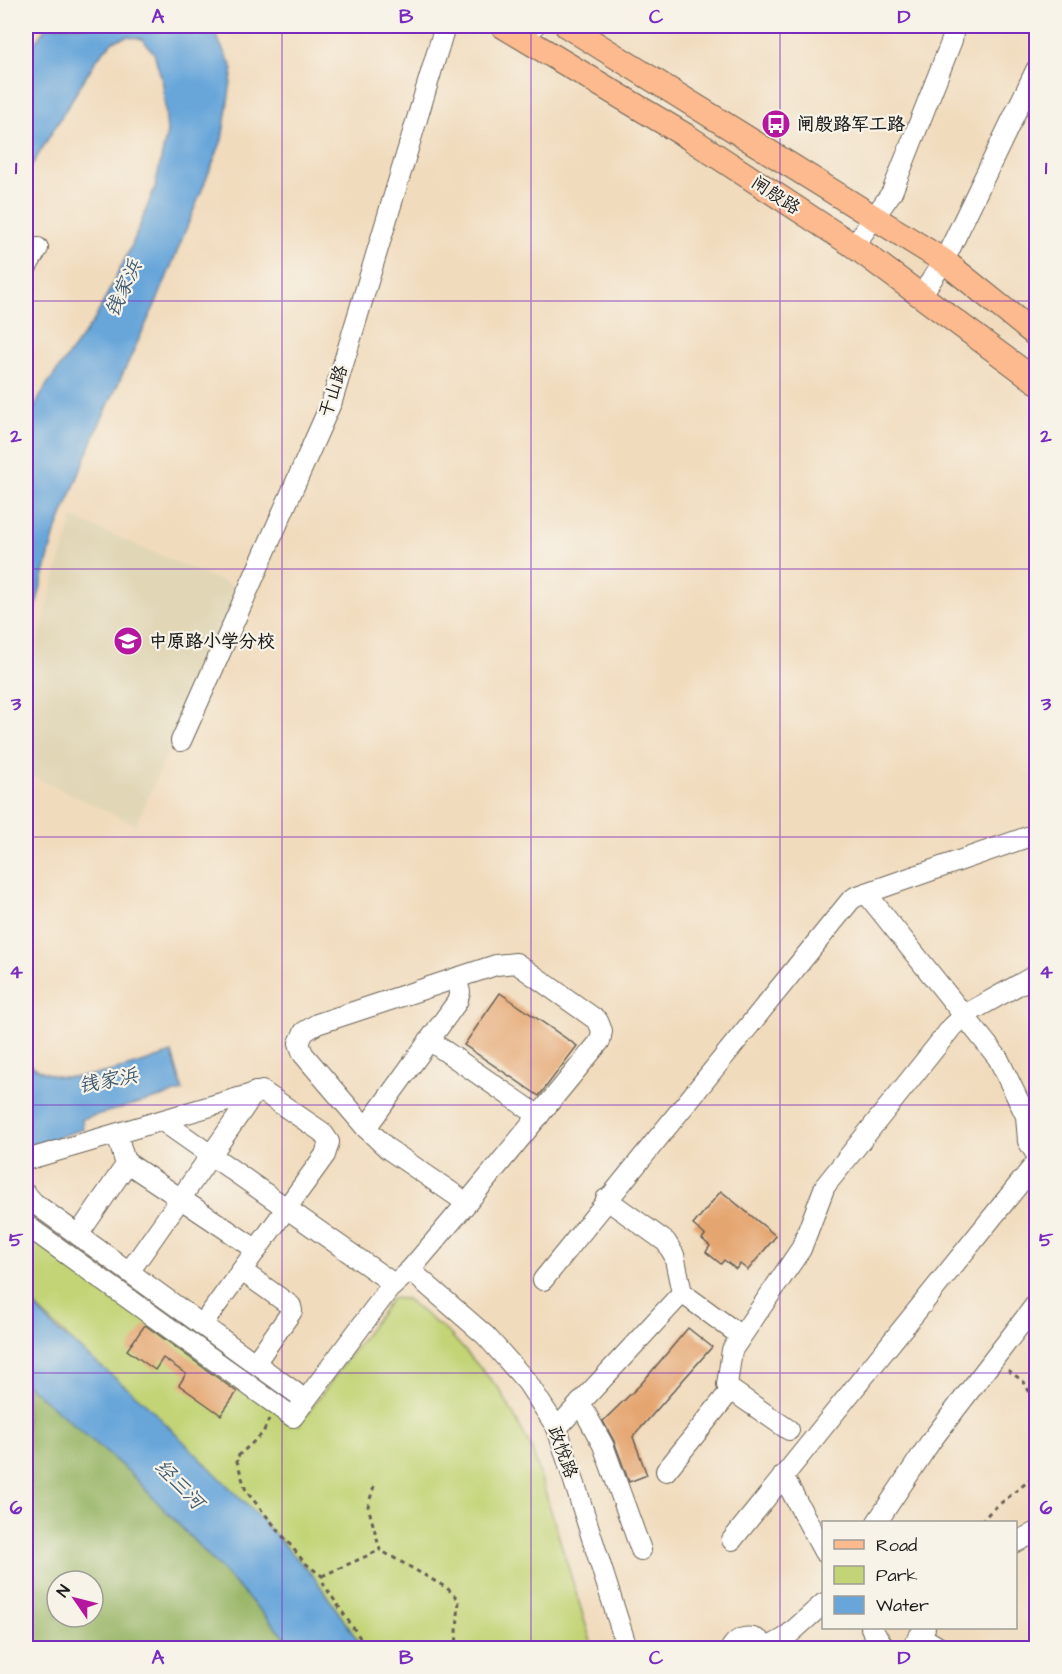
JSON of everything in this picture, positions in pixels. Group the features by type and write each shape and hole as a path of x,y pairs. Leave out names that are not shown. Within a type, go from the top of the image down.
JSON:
{"main road":[{"name":"闸殷路","path":"502,26 530,33 854,246 922,294 1036,381"},
{"name":"闸殷路","path":"567,26 944,261 1036,335"}],"street":[{"name":"干山路","path":"181,741 332,401 445,26"},
{"path":"854,246 892,192 956,30"},
{"path":"922,294 944,261 1036,70"},
{"path":"26,268 38,248"},
{"path":"543,1280 606,1199 850,901 1036,834"},
{"path":"867,893 966,1014 1008,1075 1026,1116 1028,1141 1036,1154"},
{"path":"26,1225 293,1417 394,1284 410,1270 467,1203 600,1041 602,1031 598,1021 516,963 496,964 317,1024 304,1032 299,1043 303,1054 366,1128 388,1149 467,1203"},
{"path":"789,1430 731,1390 727,1384 729,1362 741,1335 801,1249 825,1186 966,1014 1036,975"},
{"path":"366,1128 457,1002 460,992 456,978"},
{"path":"429,1040 538,1116"},
{"path":"26,1160 164,1122 262,1091 322,1132 329,1142 325,1155 202,1325"},
{"path":"129,1272 255,1092"},
{"path":"164,1122 394,1284"},
{"path":"117,1134 126,1162 257,1250"},
{"path":"78,1235 126,1162"},
{"path":"732,1540 1036,1163"},
{"path":"26,1194 78,1235 296,1393"},
{"path":"606,1199 666,1242 674,1255 682,1293 741,1335"},
{"name":"政悦路","path":"410,1270 486,1336 527,1382 557,1428 627,1648"},
{"path":"242,1271 291,1305 292,1311 255,1363"},
{"path":"557,1428 682,1293"},
{"path":"878,1521 931,1441 992,1358 1036,1304"},
{"path":"666,1471 731,1390"},
{"path":"580,1403 603,1445 641,1550"},
{"path":"783,1476 822,1548"},
{"path":"1017,1542 1036,1532"},
{"path":"731,1648 739,1639 748,1637 758,1639 767,1648 785,1638 822,1605"},
{"path":"872,1629 885,1648"},
{"path":"919,1637 940,1648"}],"path":[{"path":"992,1358 1024,1382 1036,1404"},
{"path":"276,1405 263,1433 236,1458 246,1491 305,1563 322,1576 324,1585 367,1648"},
{"path":"982,1521 1036,1475"},
{"path":"374,1486 368,1506 380,1550 447,1588 459,1600 456,1648"},
{"path":"322,1576 380,1550"}],"shaded area":[{"name":"中原路小学分校","path":"73,518 240,589 136,825 26,773 26,693 53,583"}],"green space":[{"path":"26,1232 299,1425 392,1298 406,1299 451,1335 500,1390 532,1449 593,1648 363,1648 314,1577 253,1511 26,1298"},
{"path":"26,1384 128,1471 286,1638 292,1648 26,1648"}],"water":[{"name":"钱家浜","path":"47,26 211,26 233,69 222,140 159,296 98,427 54,536 26,643 26,423 46,386 95,319 132,245 155,187 167,132 163,84 154,53 142,39 128,36 113,41 96,60 26,175 26,55"},
{"name":"钱家浜","path":"172,1053 183,1091 82,1119 83,1129 26,1148 26,1063 52,1075 80,1077 112,1071"},
{"name":"经三河","path":"26,1298 58,1331 143,1401 253,1511 314,1577 363,1648 292,1648 286,1638 128,1471 26,1384"}],"building":[{"path":"500,993 577,1046 539,1096 464,1045"},
{"path":"721,1191 776,1236 748,1270 740,1264 736,1269 724,1260 721,1264 706,1252 710,1246 702,1239 705,1235 693,1225"},
{"path":"145,1325 237,1392 221,1415 179,1385 186,1374 163,1358 155,1370 127,1350"},
{"path":"688,1328 712,1347 633,1437 647,1475 629,1482 614,1441 603,1421 641,1384"}],"place":[{"name":"闸殷路军工路","path":"776,124"},
{"name":"中原路小学分校","path":"128,641"}]}
